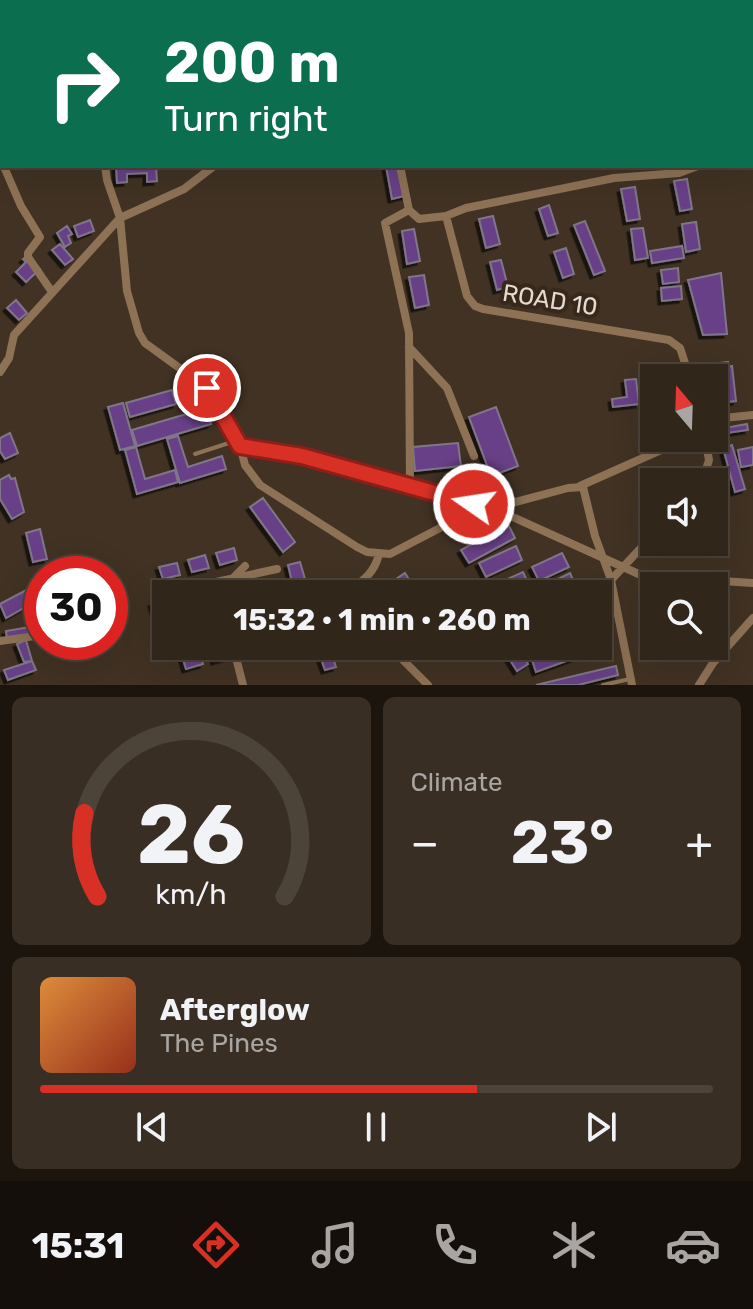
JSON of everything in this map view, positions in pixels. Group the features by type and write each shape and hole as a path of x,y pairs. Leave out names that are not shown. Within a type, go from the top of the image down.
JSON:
{"street":[{"path":"105,168 120,218 127,291 139,333 151,349 207,388 239,443 245,465 260,485 357,547 390,554 455,519 579,486 656,452"},
{"path":"0,372 9,358 14,335 120,218 184,189 211,168"},
{"path":"400,168 409,210 419,219 446,216 466,208 614,178 679,173 693,168"},
{"path":"5,169 21,206 40,237 28,257 52,292"},
{"path":"409,210 385,223 409,333 410,488"},
{"name":"ROAD 10","path":"446,216 467,296 475,306 669,340 680,348 685,364"},
{"path":"409,347 447,388 474,456"},
{"path":"728,417 748,414 753,422"},
{"path":"239,443 302,456 495,509 643,576 753,583"},
{"path":"579,486 585,491 595,536 611,580"},
{"path":"611,580 640,548"},
{"path":"364,580 379,554"},
{"path":"232,579 245,566"},
{"path":"228,580 277,569"},
{"path":"612,585 631,682"},
{"path":"699,685 753,613"},
{"path":"1,640 24,637"},
{"path":"237,660 243,685"},
{"path":"403,660 428,685"}],"lane":[{"path":"195,454 239,443"},
{"path":"603,685 631,682"}],"building":[{"path":"116,168 156,168 157,181 147,182 147,173 127,174 127,182 117,183"},
{"path":"386,168 403,168 408,195 392,199"},
{"path":"687,179 692,209 680,211 674,181"},
{"path":"635,187 640,219 627,221 621,189"},
{"path":"549,205 558,233 548,236 539,209"},
{"path":"493,216 500,244 486,248 479,219"},
{"path":"90,220 94,231 78,237 74,226"},
{"path":"585,221 605,271 594,275 574,225"},
{"path":"696,222 700,249 686,252 682,224"},
{"path":"67,226 72,234 68,236 71,243 65,247 57,233"},
{"path":"643,228 648,258 635,260 631,229"},
{"path":"414,229 420,261 407,264 402,231"},
{"path":"60,244 73,259 65,265 52,250"},
{"path":"682,246 684,258 652,263 650,251"},
{"path":"566,248 574,274 563,278 554,252"},
{"path":"27,256 40,269 26,282 16,272 26,262 23,259"},
{"path":"501,260 508,287 497,290 490,262"},
{"path":"678,268 679,282 663,284 661,270"},
{"path":"721,273 727,334 703,335 688,280"},
{"path":"424,275 429,305 415,308 409,277"},
{"path":"681,286 682,299 662,301 661,288"},
{"path":"16,300 27,313 19,320 7,308"},
{"path":"732,366 736,401 728,402 728,367"},
{"path":"636,379 639,404 613,407 612,399 627,397 625,380"},
{"path":"172,390 176,404 130,417 126,403"},
{"path":"123,403 135,446 120,450 108,407"},
{"path":"496,407 518,466 491,476 469,417"},
{"path":"207,408 211,424 137,446 132,430"},
{"path":"747,424 748,430 728,433 728,427"},
{"path":"10,433 18,453 5,459 0,451 0,438"},
{"path":"178,436 188,467 222,456 226,469 180,483 167,439"},
{"path":"458,443 461,466 415,471 413,447"},
{"path":"732,445 745,489 735,492 724,452 728,452 728,446"},
{"path":"136,447 145,479 175,470 178,482 137,494 125,450"},
{"path":"753,447 753,465 741,467 738,450"},
{"path":"9,475 11,479 15,478 24,512 12,519 0,499 0,480"},
{"path":"263,498 295,542 283,552 250,507"},
{"path":"508,524 515,538 469,563 461,550"},
{"path":"40,529 46,556 32,556 26,533"},
{"path":"516,546 522,560 486,577 479,563"},
{"path":"234,548 237,560 220,565 216,553"},
{"path":"562,553 569,567 538,580 532,567"},
{"path":"205,555 209,568 192,572 188,560"},
{"path":"300,562 305,579 292,580 288,565"},
{"path":"177,563 180,575 163,579 159,567"},
{"path":"523,572 527,580 505,580"},
{"path":"405,573 409,580 394,580"},
{"path":"570,573 573,580 558,580"},
{"path":"24,591 24,608 6,618 0,604"},
{"path":"24,628 24,637 7,639 6,631"},
{"path":"24,641 24,660 32,661 24,662 17,644"},
{"path":"183,660 202,660 203,664 186,669"},
{"path":"321,660 334,660 336,667 325,670"},
{"path":"510,660 526,660 528,664 517,671"},
{"path":"532,660 569,660 536,672"},
{"path":"32,661 36,670 8,680 4,670"},
{"path":"616,666 618,675 578,685 536,685"}],"route":[{"path":"207,388 240,446 302,456 474,504"}]}
